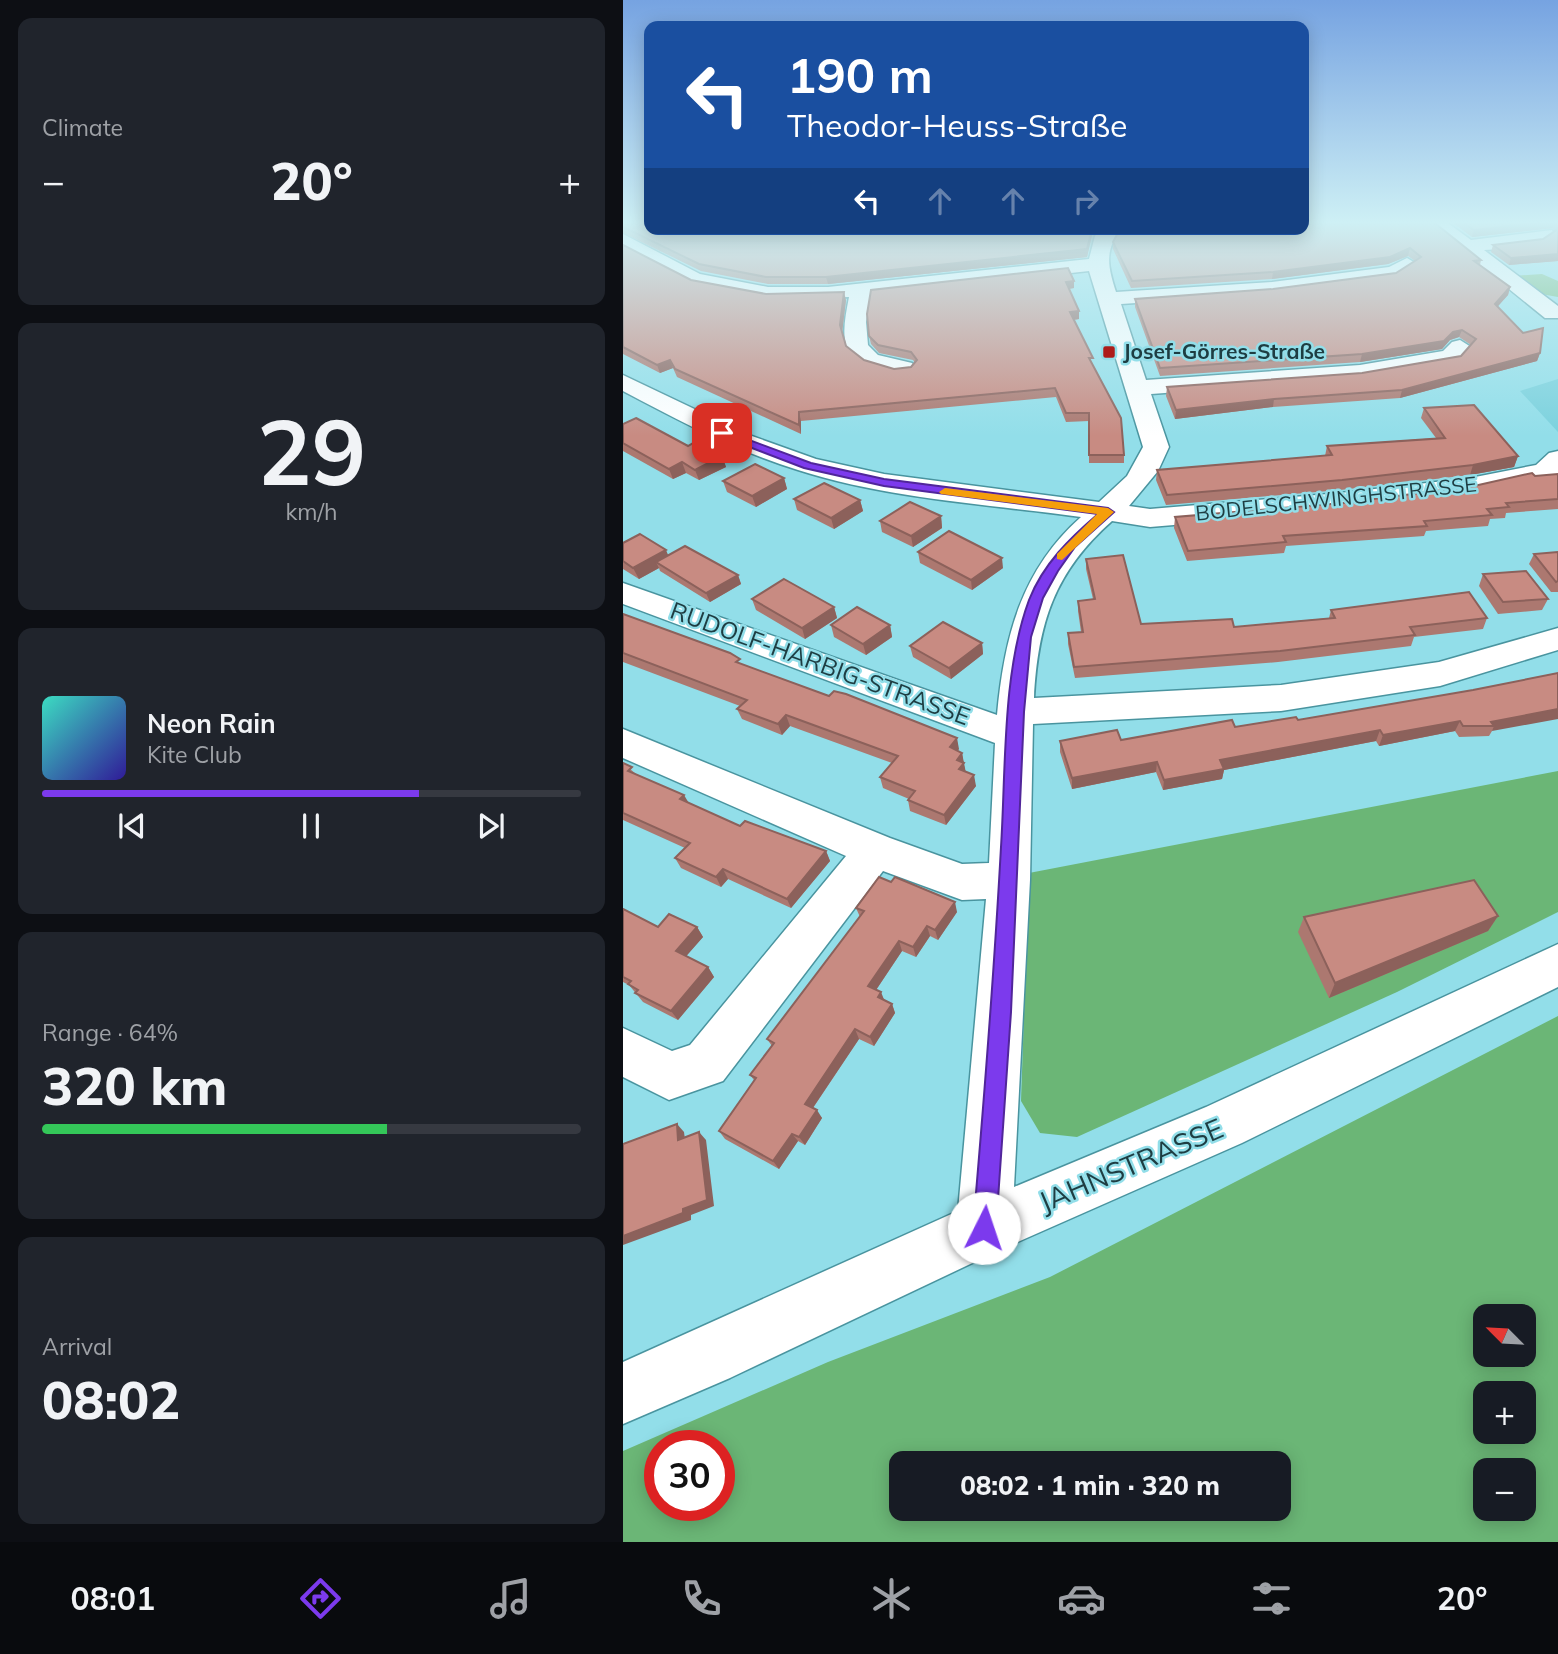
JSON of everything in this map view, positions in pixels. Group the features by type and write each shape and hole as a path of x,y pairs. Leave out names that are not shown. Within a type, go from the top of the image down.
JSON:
{"street":[{"path":"778,293 808,293"},
{"path":"860,293 854,328 855,349 869,360 904,368"},
{"path":"984,1228 1009,880 1016,724 1024,637 1037,598 1070,545 1134,487 1150,466 1156,447 1106,293"},
{"path":"1108,299 1189,293"},
{"path":"1530,293 1555,312"},
{"path":"1135,388 1360,372 1450,357 1460,347"},
{"name":"BODELSCHWINGHSTRASSE","path":"623,382 740,441 808,465 884,482 1108,512 1169,517 1384,498 1470,486 1545,471 1558,459"},
{"name":"RUDOLF-HARBIG-STRASSE","path":"623,593 1016,724"},
{"path":"1016,724 1281,698 1440,674 1558,639"},
{"path":"623,743 875,850 962,882 1009,880"},
{"path":"623,1051 669,1076 706,1064 875,850"},
{"name":"JAHNSTRASSE","path":"623,1392 709,1357 984,1228 1224,1125 1558,965"}],"shaded area":[{"path":"1558,379 1558,432 1520,391"}],"green space":[{"path":"1558,293 1558,297 1541,294"},
{"path":"1558,771 1558,912 1397,992 1077,1137 1040,1133 1021,1101 1029,873"},
{"path":"1558,1016 1558,1542 623,1542 623,1451 644,1442 644,1521 735,1521 735,1430 671,1430 828,1362 1050,1277"}],"building":[{"path":"623,293 844,293 840,325 846,346 864,360 894,369 911,367 917,360 911,352 878,345 869,336 867,314 871,293 1071,293 1079,311 1070,312 1093,358 1089,358 1121,418 1124,455 1089,455 1089,413 1066,413 1055,388 799,412 799,425 675,369 670,360 657,365 623,347"},
{"path":"1218,293 1505,293 1495,304 1523,333 1543,328 1540,353 1402,390 1274,399 1176,410 1167,387 1362,373 1461,356 1476,339 1462,330 1453,332 1444,341 1362,354 1160,368 1135,299"},
{"path":"1474,405 1518,456 1473,465 1342,480 1167,495 1157,470 1332,455 1327,446 1445,438 1424,408"},
{"path":"636,418 688,446 695,442 722,456 695,470 682,462 669,469 623,443 623,424"},
{"path":"755,464 784,478 752,496 723,481"},
{"path":"1532,473 1535,476 1558,474 1558,499 1506,503 1509,507 1487,509 1492,515 1424,521 1427,526 1283,536 1286,542 1188,551 1175,517 1343,503 1474,486"},
{"path":"824,483 860,500 831,518 794,499"},
{"path":"910,502 941,516 911,536 880,521"},
{"path":"949,531 1002,558 971,580 918,552"},
{"path":"640,534 666,550 633,568 623,561 623,543"},
{"path":"685,546 738,575 706,593 656,562"},
{"path":"1558,552 1558,581 1556,582 1534,554"},
{"path":"1123,555 1141,624 1232,619 1234,627 1335,618 1331,610 1469,592 1487,618 1410,627 1415,635 1280,651 1074,667 1068,633 1083,632 1078,601 1095,599 1086,559"},
{"path":"1526,571 1548,599 1503,602 1483,574"},
{"path":"784,579 834,607 802,628 752,599"},
{"path":"857,607 890,625 863,644 831,625"},
{"path":"623,614 730,653 740,659 736,662 829,696 834,691 846,694 957,738 950,747 962,753 957,760 964,763 959,769 974,775 944,815 908,800 915,791 880,777 898,756 786,715 778,724 737,709 747,700 623,653"},
{"path":"943,622 982,643 949,668 910,646"},
{"path":"1558,673 1558,709 1491,722 1494,726 1463,726 1460,721 1383,735 1380,730 1220,760 1224,769 1164,780 1157,762 1072,778 1060,741 1117,730 1121,740 1232,720 1235,727 1296,717 1298,720"},
{"path":"623,763 632,767 628,771 684,795 680,799 740,826 745,821 826,851 787,899 723,869 716,877 675,858 690,843 623,813"},
{"path":"879,877 891,882 895,877 955,902 935,930 927,926 913,947 899,941 868,986 881,992 878,997 892,1004 870,1037 855,1029 805,1104 817,1110 799,1137 792,1134 773,1161 719,1131 756,1078 750,1075 774,1043 767,1039 864,911 856,908"},
{"path":"1474,880 1498,916 1335,983 1304,917"},
{"path":"623,909 658,927 669,914 697,927 676,951 708,967 671,1011 635,993 638,990 628,984 631,981 623,977"},
{"path":"677,1124 678,1140 699,1132 707,1200 683,1209 683,1213 623,1236 623,1144"}],"slow traffic":[{"path":"945,492 1108,512 1088,527 1062,556"}],"place":[{"name":"Josef-Görres-Straße","path":"1109,352"}],"route":[{"path":"722,433 808,465 884,482 1108,512 1070,545 1052,570 1037,598 1024,637 1017,712 1001,1012 984,1228"}]}
